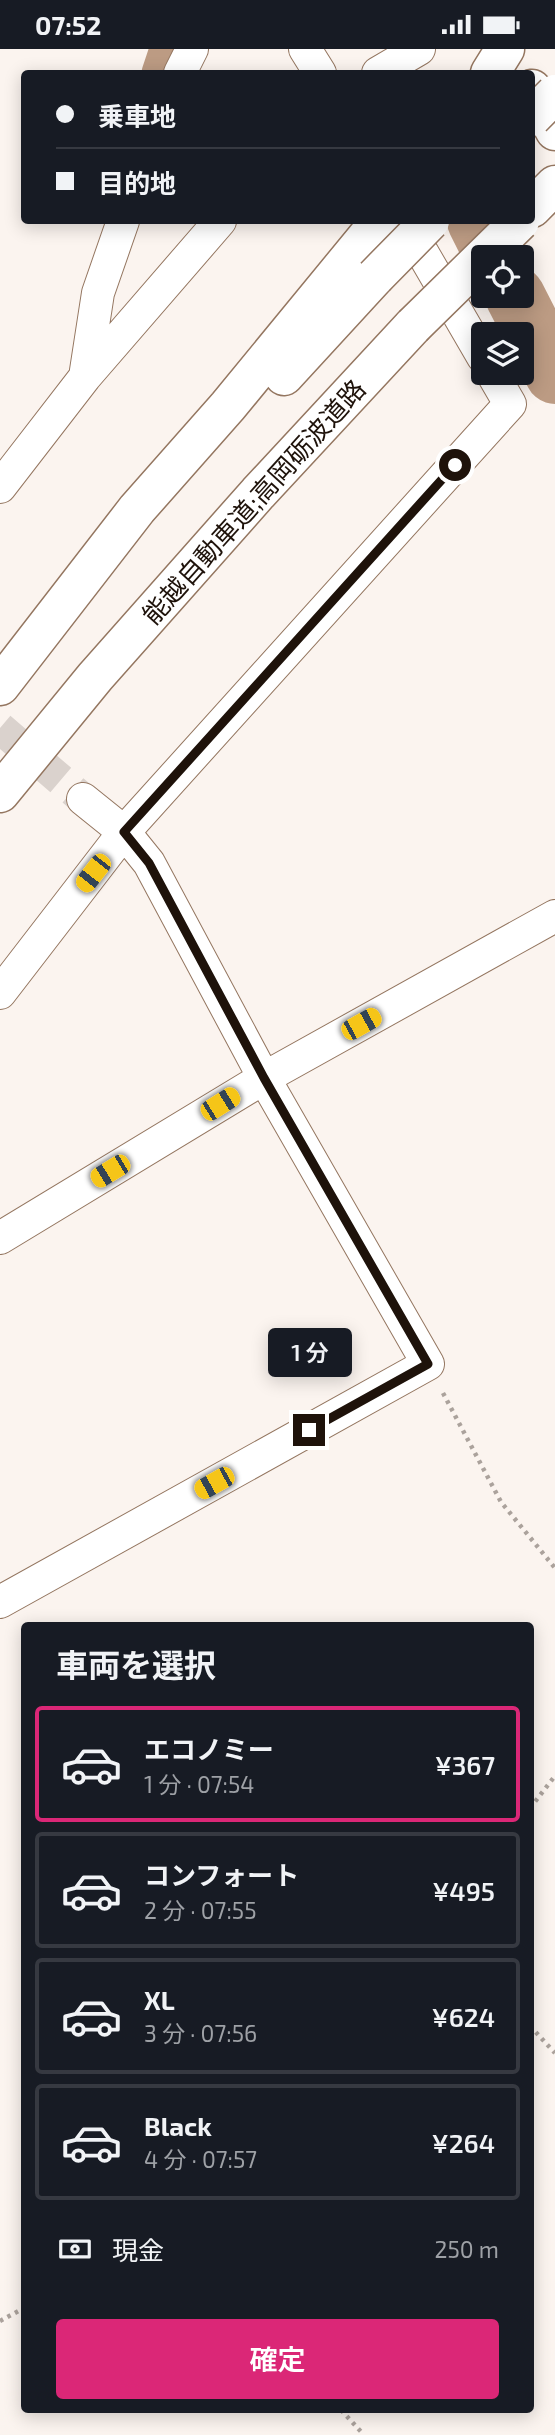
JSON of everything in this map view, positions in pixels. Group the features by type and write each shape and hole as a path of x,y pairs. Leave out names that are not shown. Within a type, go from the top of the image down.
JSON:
{"main road":[{"path":"491,70 505,49"},
{"path":"511,49 522,70"},
{"path":"535,94 555,131"},
{"path":"535,114 555,94"},
{"path":"535,205 555,185"},
{"path":"0,686 138,509 371,248 423,224"},
{"name":"能越自動車道;高岡砺波道路","path":"0,793 104,666 258,493 413,326 517,224"},
{"path":"0,703 212,455 371,248"}],"street":[{"path":"182,70 192,49"},
{"path":"305,49 318,70"},
{"path":"383,70 419,49"},
{"path":"85,377 98,293 122,224"},
{"path":"0,487 85,377 217,224"},
{"path":"406,224 471,337"},
{"path":"0,993 124,832 510,404 499,385"},
{"path":"0,1602 428,1364 264,1078 149,863 124,832 83,799"},
{"path":"0,1238 264,1078 555,916"}],"path":[{"path":"428,1364 501,1502 555,1568"},
{"path":"534,1803 555,1776"},
{"path":"534,2030 555,2053"},
{"path":"0,2321 21,2310"},
{"path":"344,2413 364,2435"}],"waterway":[{"path":"160,70 167,49"},
{"path":"478,224 489,245"},
{"path":"521,308 555,374"}],"tunnel":[{"path":"0,728 83,799"}],"route":[{"path":"309,1430 428,1364 264,1078 149,863 124,832 455,465"}]}
